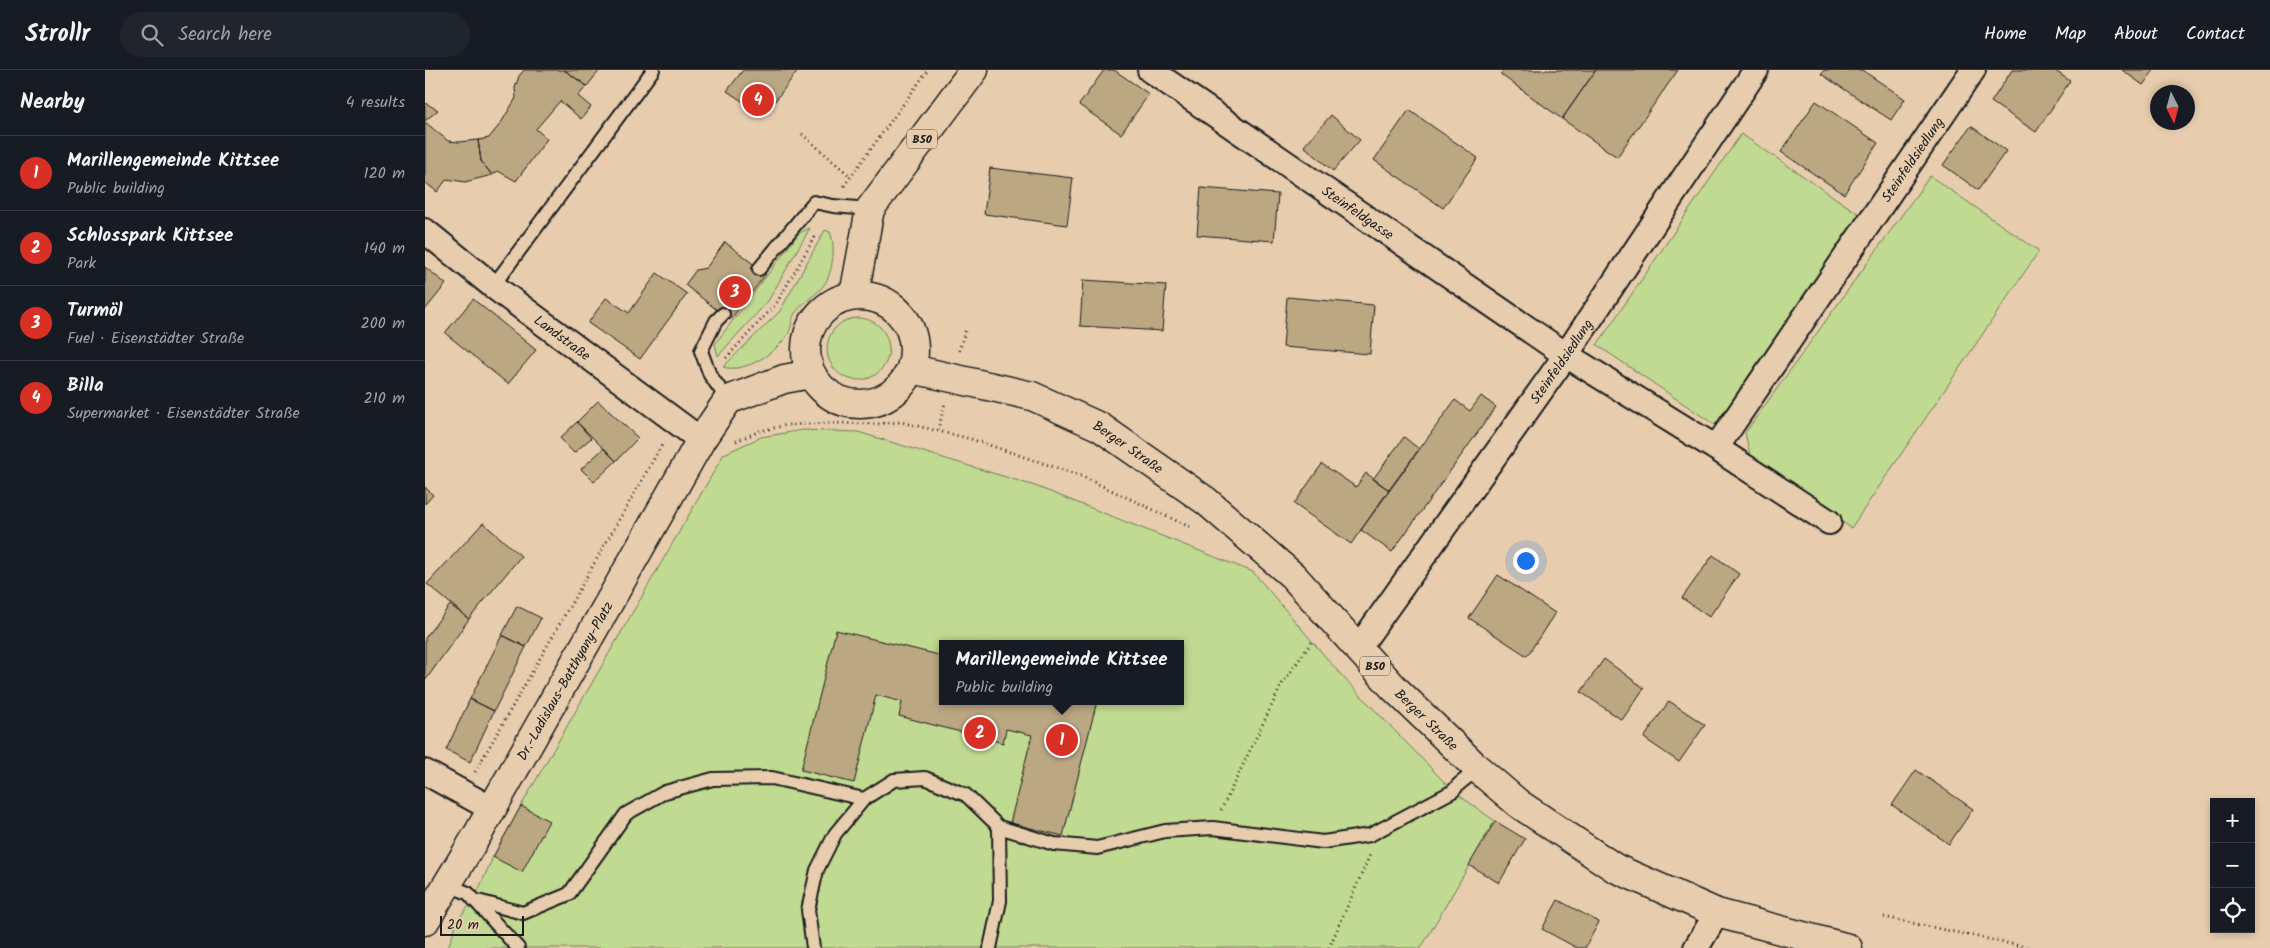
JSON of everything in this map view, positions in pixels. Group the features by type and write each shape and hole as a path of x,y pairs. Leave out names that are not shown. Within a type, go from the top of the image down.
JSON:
{"main road":[{"name":"B50","path":"854,295 871,209 974,70"},
{"path":"854,295 873,296 894,306 907,320 914,338 915,358 912,370 895,392 878,402 859,404 838,400 822,390 811,374 806,362 805,343 817,316 835,300 854,295"},
{"name":"Berger Straße","path":"912,370 1032,396 1100,427 1206,501 1293,576 1394,688 1478,769 1519,804 1615,868 1717,913 1848,948"},
{"path":"728,400 784,379 811,374"},
{"name":"Dr.-Ladislaus-Batthyany-Platz","path":"425,921 492,809 701,440 728,400"}],"street":[{"name":"Steinfeldgasse","path":"1150,70 1566,355 1716,448 1829,522"},
{"name":"Steinfeldsiedlung","path":"1359,648 1566,355 1757,70"},
{"name":"Steinfeldsiedlung","path":"1716,448 1973,70"},
{"name":"Landstraße","path":"425,231 493,286 701,440"},
{"path":"425,772 492,809"},
{"path":"1696,948 1717,913"}],"lane":[{"path":"493,286 653,70"},
{"path":"759,269 814,202 833,206 871,209"},
{"path":"723,314 716,321 701,351 710,375 728,400"},
{"path":"813,948 808,910 817,870 835,834 864,799 894,780 925,778 966,795 999,827 1054,844 1097,848 1165,831 1213,828 1323,842 1370,835 1453,791 1478,769"},
{"path":"474,900 523,913 569,894 626,814 665,792 713,779 772,778 864,799"},
{"path":"990,948 1000,901 999,827"},
{"path":"448,885 468,893 518,948"}],"path":[{"path":"802,134 850,176"},
{"path":"958,357 965,329"},
{"path":"938,430 946,400"},
{"path":"463,793 675,421"},
{"path":"877,424 901,422 938,430 1081,476 1198,531"},
{"path":"1213,828 1282,684 1317,636"},
{"path":"1329,948 1370,857 1370,835"},
{"path":"1884,917 2030,948"}],"green space":[{"path":"1741,134 1859,214 1715,425 1597,345"},
{"path":"1930,176 2039,251 1851,528 1751,458 1745,433"},
{"path":"810,228 768,301 718,356 715,344 799,233"},
{"path":"825,230 830,232 833,244 833,259 830,273 821,289 794,315 789,332 783,341 760,360 741,367 723,367 780,311"},
{"path":"858,318 870,320 880,327 887,337 889,349 887,361 880,371 870,378 858,380 846,378 836,371 829,361 827,349 829,337 836,327 846,320"},
{"path":"803,430 858,432 1035,486 1253,572 1341,675 1453,791 1495,821 1421,948 448,948 458,919 474,900 493,857 521,806 724,454 761,437"}],"building":[{"path":"524,70 564,70 587,86 578,96 591,107 581,119 560,101 536,129 547,139 516,181 498,171 492,175 481,161 478,140 489,138 501,123 516,98 515,88 519,76"},
{"path":"564,70 600,70 587,86"},
{"path":"743,70 798,70 763,115 727,91"},
{"path":"1104,70 1114,70 1149,94 1121,134 1079,105"},
{"path":"1504,70 1596,70 1562,119 1500,74"},
{"path":"1596,70 1678,70 1617,157 1562,119"},
{"path":"1824,70 1862,70 1905,99 1891,120 1821,74"},
{"path":"2012,70 2054,70 2070,81 2036,132 1991,102"},
{"path":"2122,70 2154,70 2143,85"},
{"path":"1816,101 1878,143 1844,194 1781,152"},
{"path":"425,103 438,110 425,121"},
{"path":"1409,110 1478,158 1443,208 1374,160"},
{"path":"1331,115 1360,140 1333,171 1304,146"},
{"path":"425,122 448,141 478,140 481,161 492,175 465,182 447,179 437,192 425,182"},
{"path":"1971,126 2006,151 1978,190 1943,165"},
{"path":"990,168 1073,178 1067,225 984,214"},
{"path":"1201,188 1278,194 1274,241 1197,235"},
{"path":"725,242 766,274 730,320 685,285 696,270 706,268"},
{"path":"425,267 446,284 425,310"},
{"path":"657,273 687,294 640,359 588,323 606,298 629,313"},
{"path":"1083,280 1166,285 1162,331 1080,326"},
{"path":"1287,297 1374,305 1370,354 1283,347"},
{"path":"473,299 536,350 508,384 445,333"},
{"path":"1481,396 1496,407 1392,552 1361,530 1455,400 1470,411"},
{"path":"598,401 638,438 616,461 577,422"},
{"path":"577,422 591,438 574,453 560,438"},
{"path":"1404,437 1419,449 1389,490 1373,479"},
{"path":"604,448 616,461 594,482 581,469"},
{"path":"1322,464 1356,487 1366,473 1389,490 1351,544 1294,504"},
{"path":"425,487 433,495 425,504"},
{"path":"483,523 521,556 469,619 427,584"},
{"path":"1713,555 1739,574 1709,617 1682,598"},
{"path":"1498,575 1555,613 1527,656 1469,618"},
{"path":"450,605 469,619 425,681 425,638"},
{"path":"517,606 541,618 526,647 502,635"},
{"path":"836,630 939,655 939,705 1096,705 1063,836 1010,823 1032,735 1006,729 1003,743 899,716 902,702 876,695 854,783 801,770"},
{"path":"502,635 526,647 494,711 470,699"},
{"path":"1604,659 1644,688 1622,720 1581,692"},
{"path":"470,699 494,711 470,762 446,750"},
{"path":"1669,701 1705,725 1679,762 1644,738"},
{"path":"1916,770 1973,809 1949,844 1892,805"},
{"path":"521,806 549,821 522,872 493,857"},
{"path":"1495,821 1525,839 1499,883 1469,865"},
{"path":"1558,900 1599,922 1585,948 1577,948 1542,929"}],"place":[{"name":"Billa","path":"758,100"},
{"name":"Turmöl","path":"735,292"},
{"name":"Schlosspark Kittsee","path":"980,733"},
{"name":"Marillengemeinde Kittsee","path":"1062,740"}]}
